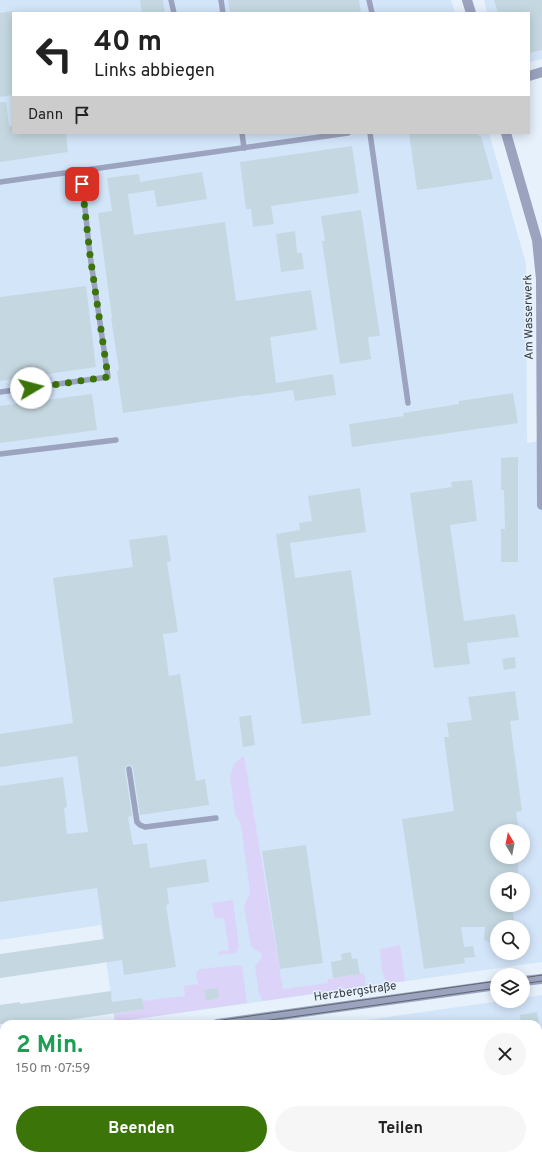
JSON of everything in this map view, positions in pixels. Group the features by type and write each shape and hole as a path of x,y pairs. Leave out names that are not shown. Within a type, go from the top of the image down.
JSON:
{"street":[{"path":"467,0 470,12"},
{"path":"530,76 542,72"},
{"name":"Am Wasserwerk","path":"506,134 537,240 541,279 542,505"},
{"path":"530,980 542,979"},
{"name":"Herzbergstraße","path":"246,1020 490,986"}],"lane":[{"path":"171,0 174,12"},
{"path":"221,0 223,12"},
{"path":"369,0 372,12"},
{"path":"242,134 244,148"},
{"path":"0,182 341,134"},
{"path":"370,134 408,403"},
{"path":"0,392 108,377 90,255 81,170"},
{"path":"0,454 116,440"},
{"path":"129,768 137,822 144,828 216,818"}],"shaded area":[{"path":"0,0 451,0 455,12 12,12 12,134 489,134 526,264 527,443 542,441 542,962 490,968 490,969 129,1020 115,1020 101,925 0,940"},
{"path":"484,0 542,0 542,59 530,62 530,12 487,12"},
{"path":"244,755 283,989 328,983 328,979 364,973 366,986 263,1001 259,993 255,966 262,958 262,954 251,947 244,906 250,893 241,825 235,814 230,776 234,764"},
{"path":"233,900 239,947 236,953 219,955 218,952 229,950 224,918 215,919 212,903"},
{"path":"400,945 405,981 386,983 382,970 380,949"},
{"path":"238,965 242,966 247,1003 129,1020 115,1020 114,1014 143,1009 142,1001 185,996 184,986 198,984 196,973 200,969"},
{"path":"542,995 542,1020 367,1020 490,1002 490,1008 530,1008 530,997"}],"building":[{"path":"140,0 163,0 165,12 142,12"},
{"path":"228,0 359,0 361,12 230,12"},
{"path":"494,0 542,0 542,50 530,53 530,12 498,12"},
{"path":"13,11 12,95 0,97 0,13"},
{"path":"0,102 6,102 9,126 12,126 12,134 66,134 68,152 0,162"},
{"path":"409,134 478,134 481,136 493,179 417,190"},
{"path":"352,146 359,193 271,206 274,224 253,227 251,209 246,209 240,162"},
{"path":"202,172 207,199 157,207 154,190 128,194 134,235 225,222 236,301 311,290 317,330 270,337 276,383 333,374 336,395 295,401 293,390 123,413 117,371 119,370 98,213 112,211 107,178 139,174 140,182"},
{"path":"361,210 380,336 368,337 371,359 340,364 322,241 325,241 321,216"},
{"path":"295,231 297,253 302,253 304,269 281,272 276,234"},
{"path":"86,286 96,367 0,381 0,297"},
{"path":"513,393 518,423 352,447 349,424 404,416 403,413 459,404 459,401"},
{"path":"92,394 97,430 0,443 0,406"},
{"path":"518,457 518,562 501,562 501,529 505,529 504,490 501,490 501,458"},
{"path":"472,480 477,521 450,525 464,621 515,614 519,637 467,643 470,664 434,668 410,493 452,487 451,482"},
{"path":"360,488 366,532 290,543 295,578 351,570 371,715 302,724 276,534 300,530 299,523 312,521 308,496"},
{"path":"167,535 171,561 167,562 178,632 163,634 169,676 180,674 196,781 205,779 209,805 140,815 133,768 129,765 126,766 125,769 132,816 128,817 133,845 147,843 150,868 206,859 209,882 167,888 169,904 166,905 176,967 124,975 122,960 0,978 0,954 104,939 97,888 0,902 0,786 63,777 67,807 64,808 67,834 88,832 77,756 0,767 0,734 73,723 53,578 133,567 129,540"},
{"path":"515,657 516,668 504,670 502,659"},
{"path":"515,691 519,720 510,721 522,811 516,812 518,824 490,824 490,864 518,864 518,872 490,872 490,912 513,912 514,920 490,920 490,943 484,940 485,927 461,927 464,947 473,946 475,957 464,958 465,963 424,969 402,819 454,811 444,737 449,737 447,723 472,720 468,697"},
{"path":"251,715 255,745 243,747 239,717"},
{"path":"306,845 323,963 280,969 262,851"},
{"path":"351,952 352,959 357,958 360,974 333,978 331,962 342,960 341,954"},
{"path":"218,988 219,998 206,1001 204,990"},
{"path":"111,991 112,1002 142,998 144,1009 68,1020 0,1020 0,1005 20,1002 20,1004"},
{"path":"537,1012 538,1020 521,1020 520,1015"}],"tram line":[{"path":"530,977 542,975"},
{"path":"530,983 542,981"},
{"path":"222,1020 490,982"},
{"path":"270,1020 490,989"}],"route":[{"path":"31,388 108,377 90,255 82,184"}]}
